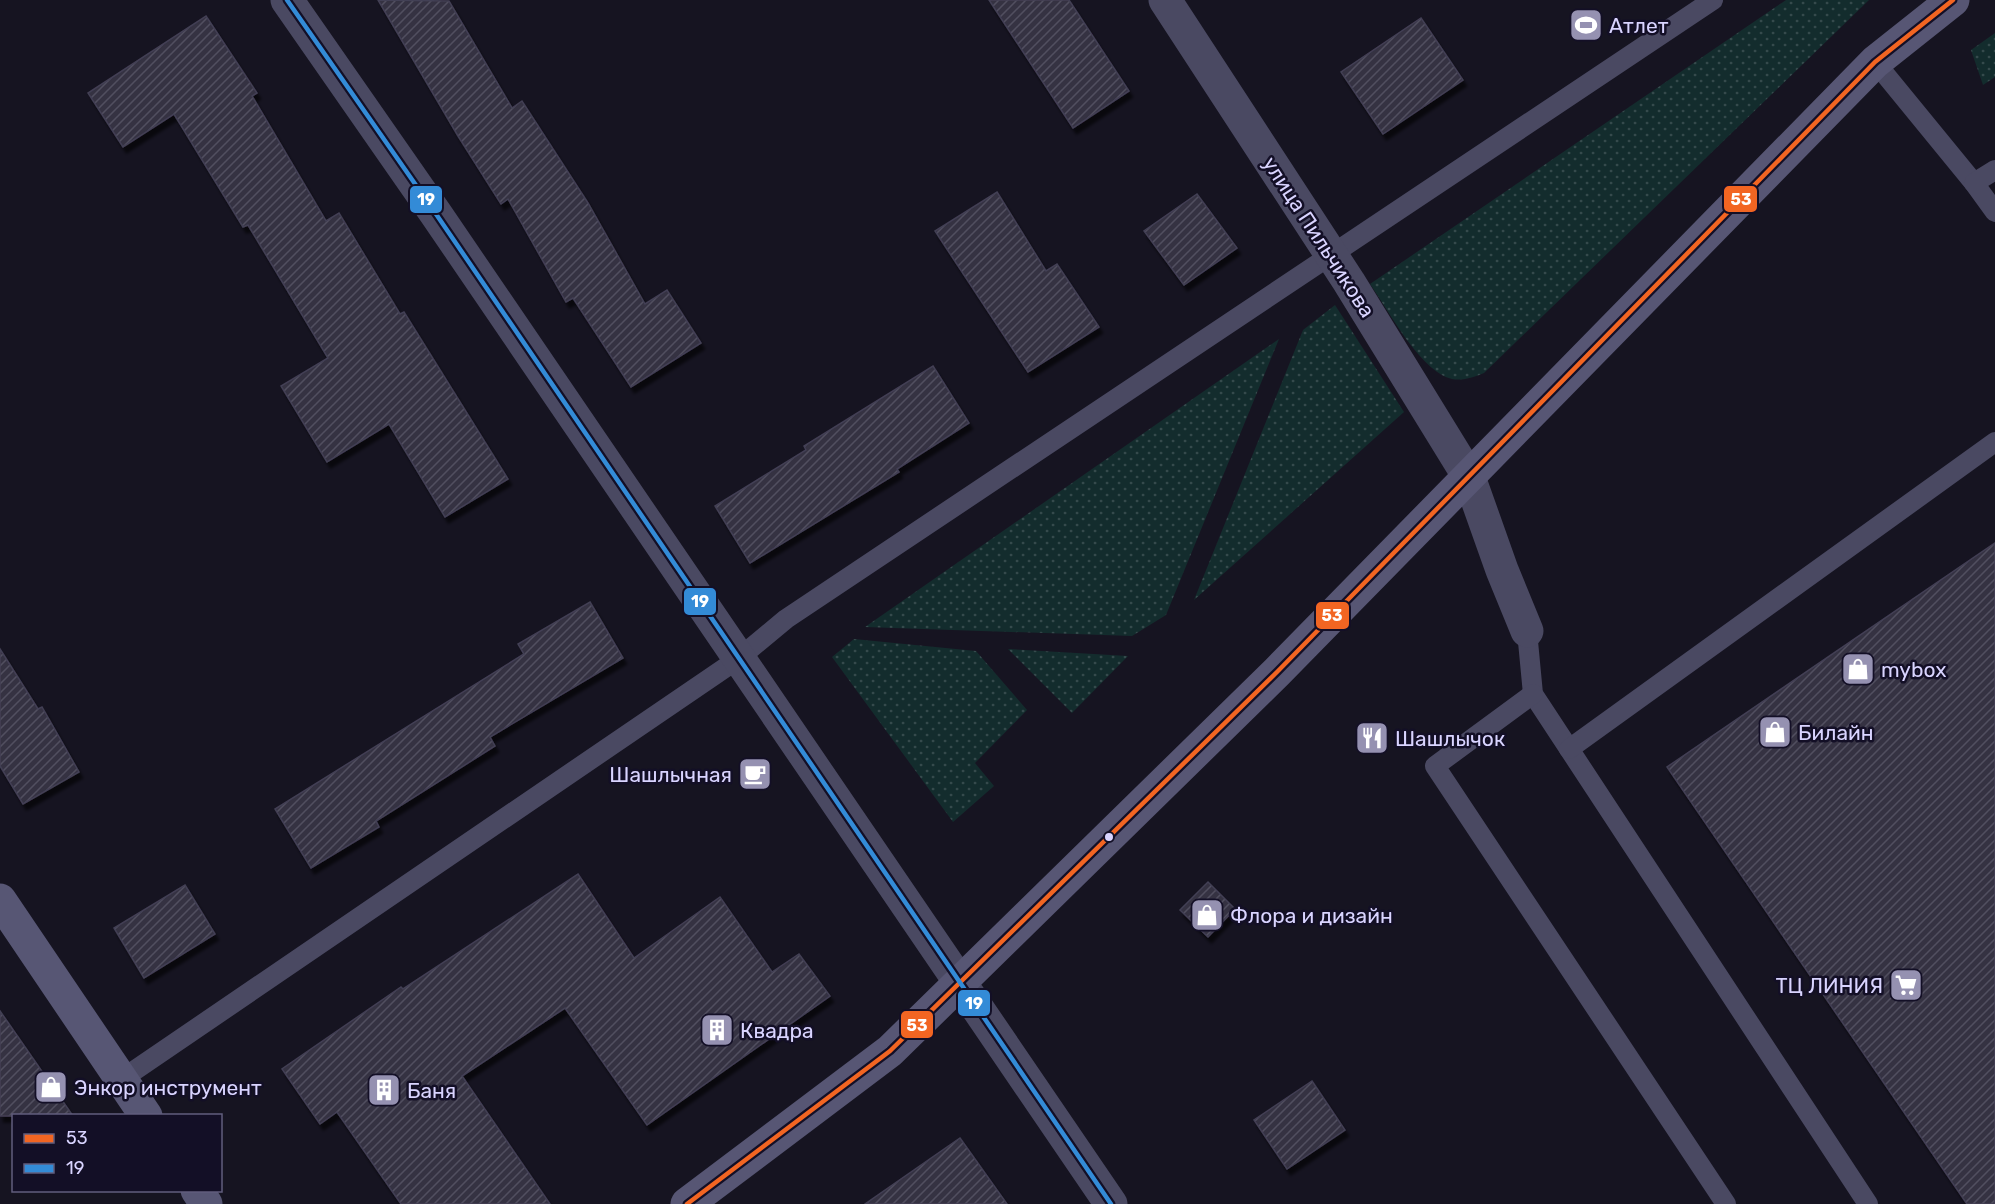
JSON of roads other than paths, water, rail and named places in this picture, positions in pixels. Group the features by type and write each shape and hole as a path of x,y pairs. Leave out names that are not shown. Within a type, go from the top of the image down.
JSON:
{"main road":[{"path":"687,1204 890,1051 1277,672 1875,62 1953,0"},
{"path":"0,900 145,1114"}],"street":[{"path":"287,0 436,214 1111,1204"},
{"name":"улица Пильчикова","path":"1165,0 1332,256 1469,477 1502,570 1527,631"}],"lane":[{"path":"122,1079 738,659 786,619 1713,0"},
{"path":"1875,62 1995,212"},
{"path":"1974,183 1995,170"},
{"path":"1569,749 1995,442"},
{"path":"1527,631 1533,694 1868,1204"},
{"path":"1533,694 1435,766 1726,1204"}],"place":[{"name":"Атлет","path":"1586,25"},
{"name":"mybox","path":"1858,669"},
{"name":"Билайн","path":"1775,732"},
{"name":"Шашлычок","path":"1372,738"},
{"name":"Шашлычная","path":"755,774"},
{"name":"Флора и дизайн","path":"1207,915"},
{"name":"ТЦ ЛИНИЯ","path":"1906,985"},
{"name":"Квадра","path":"717,1030"},
{"name":"Энкор инструмент","path":"51,1087"},
{"name":"Баня","path":"384,1090"}]}
